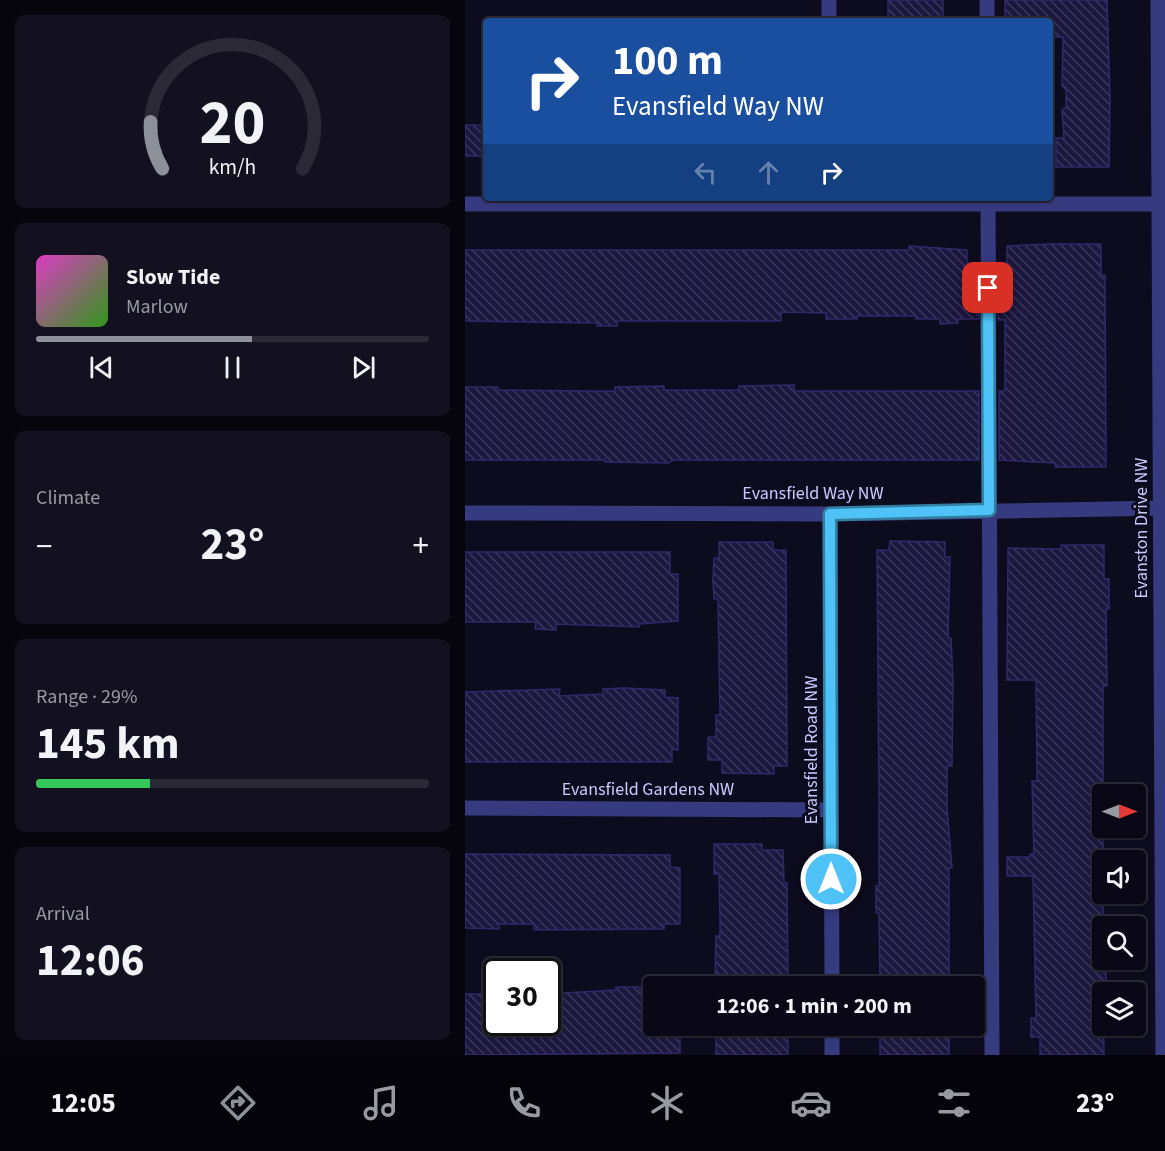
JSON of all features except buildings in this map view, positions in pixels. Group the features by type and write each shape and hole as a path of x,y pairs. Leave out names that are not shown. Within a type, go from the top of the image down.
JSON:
{"street":[{"path":"829,0 829,18"},
{"path":"987,0 987,18"},
{"name":"Evanston Drive NW","path":"1158,0 1162,204 1163,1055"},
{"path":"988,201 992,1055"},
{"path":"465,204 988,201 1162,204"},
{"name":"Evansfield Way NW","path":"465,513 830,514 1163,508"},
{"name":"Evansfield Road NW","path":"830,514 832,976"},
{"name":"Evansfield Gardens NW","path":"465,808 831,810"},
{"path":"832,1036 832,1055"}],"route":[{"path":"831,879 830,514 989,510 988,288"}]}
